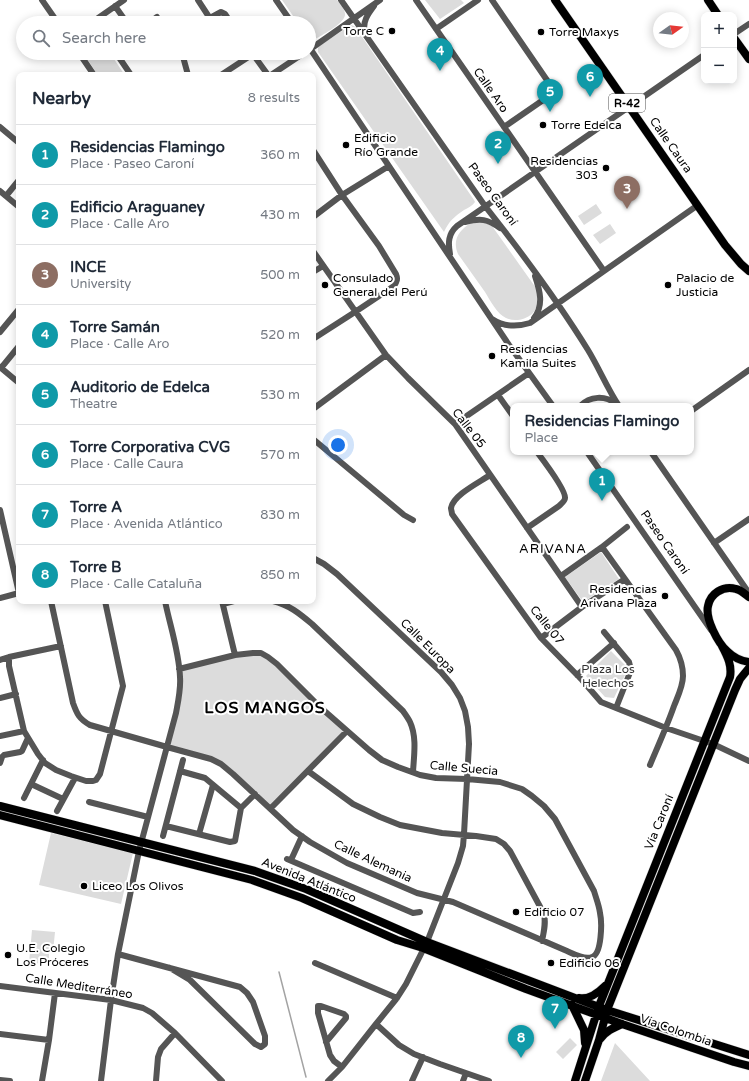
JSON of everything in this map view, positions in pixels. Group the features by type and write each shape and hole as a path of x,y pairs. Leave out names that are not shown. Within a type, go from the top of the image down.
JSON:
{"main road":[{"name":"Calle Caura","path":"556,0 698,206"},
{"path":"708,0 716,12"},
{"path":"737,42 749,59"},
{"name":"R-42","path":"698,206 731,253 749,271"},
{"name":"Paseo Caroní","path":"749,597 737,589 729,588 720,590 712,596 707,612 714,632 722,646 732,655 749,662"},
{"name":"Vía Caroní","path":"575,1081 598,1010 728,683 731,673 728,659 722,646"},
{"name":"Vía Caroní","path":"585,1081 612,998 737,685 749,668"},
{"name":"Avenida Atlántico","path":"0,806 255,871 306,889 425,945 598,1010"},
{"name":"Avenida Atlántico","path":"0,815 252,880 302,898 397,940 425,945"},
{"path":"584,1053 584,1030 573,1001 593,996 608,984"},
{"path":"612,998 617,1011 623,1014"},
{"name":"Vía Colombia","path":"598,1010 622,1024 749,1066"},
{"name":"Vía Colombia","path":"606,1014 623,1014 749,1055"},
{"path":"599,1040 604,1033 611,1028 622,1024"}],"street":[{"path":"42,0 53,16"},
{"path":"102,16 124,0"},
{"path":"198,0 209,16"},
{"path":"276,0 287,16"},
{"name":"Paseo Caroní","path":"341,0 485,206 558,303 594,360 606,385 617,403"},
{"name":"Calle Aro","path":"416,0 604,271"},
{"path":"436,29 478,0"},
{"path":"492,0 551,86 552,90 549,96 504,127"},
{"path":"316,44 378,2"},
{"path":"367,37 364,26 367,17 378,2"},
{"path":"114,6 122,16"},
{"path":"217,16 221,12 226,16"},
{"path":"737,32 749,24"},
{"path":"452,260 448,246 450,234 461,223 701,57"},
{"path":"316,59 509,345 551,403"},
{"path":"84,60 92,72"},
{"path":"120,60 128,72"},
{"path":"184,60 187,72"},
{"path":"225,72 242,60"},
{"path":"257,60 266,72"},
{"path":"276,72 294,60"},
{"path":"0,127 16,140"},
{"path":"316,156 379,246 398,278 394,286 316,337"},
{"path":"316,215 342,195 389,166"},
{"path":"6,196 16,184"},
{"path":"0,191 16,204"},
{"path":"490,316 504,325 517,326 530,323 698,206"},
{"path":"461,223 480,219 493,224 506,232"},
{"name":"Calle 05","path":"316,256 386,355 455,424 582,607"},
{"path":"316,270 323,266"},
{"path":"530,323 536,315 541,303 539,288 533,270"},
{"path":"0,332 16,313"},
{"path":"16,349 0,367 16,380"},
{"path":"316,407 386,355"},
{"path":"694,409 749,370"},
{"path":"455,424 529,373"},
{"path":"498,395 510,412"},
{"path":"584,403 598,397 607,398 616,403"},
{"path":"316,442 404,515 413,520"},
{"path":"527,528 559,506 565,498 564,490 539,455"},
{"name":"Paseo Caroní","path":"589,455 722,646"},
{"path":"653,455 749,593"},
{"name":"Calle 07","path":"490,475 460,495 451,507 452,514 541,638 601,702 666,728 713,744 749,761"},
{"path":"0,510 16,580"},
{"path":"714,543 749,519"},
{"path":"561,576 628,527"},
{"path":"602,547 676,650 681,662 683,678 682,683 666,728 650,765"},
{"name":"Calle Europa","path":"316,560 337,574 441,672 452,685 460,698 465,711 469,744 463,846 458,863 425,945"},
{"path":"541,638 582,607 624,579"},
{"path":"0,598 16,594"},
{"name":"Calle Alemania","path":"52,604 73,703 77,714 83,721 112,731 216,761 271,808 293,830 310,842 347,863 417,893 453,902 585,958 592,957"},
{"path":"9,657 9,666 24,731 45,763 56,770 75,778 86,781 96,780 100,774 123,686 106,604"},
{"path":"100,1081 118,954 139,851 179,697 181,678 166,604"},
{"path":"223,604 235,655"},
{"path":"284,604 297,611 312,624 403,711 413,731 415,743 413,772"},
{"path":"604,632 629,662 631,670 616,708"},
{"path":"577,675 614,643"},
{"path":"0,660 61,646"},
{"name":"Calle Suecia","path":"179,669 235,655 253,653 261,654 277,664 320,707 368,750 382,760 420,775 436,778 500,782 522,789 544,806 555,819 594,891 601,921 600,943 596,955 592,957"},
{"path":"0,698 16,694"},
{"path":"0,736 24,731"},
{"path":"271,808 347,731"},
{"path":"0,762 4,756 22,751 28,738"},
{"path":"24,798 43,760"},
{"path":"163,836 183,760"},
{"path":"308,771 353,804 380,818 400,825 442,833 464,834 496,839 504,844 510,851 544,914 545,925 542,940"},
{"path":"180,772 205,778 241,808"},
{"path":"57,811 75,778"},
{"path":"31,784 63,799"},
{"path":"199,834 213,785"},
{"path":"166,826 233,842 235,841 241,808 254,794"},
{"path":"89,802 148,817"},
{"path":"302,836 289,860 413,913 420,912"},
{"path":"328,1081 342,1067 397,998 406,984 425,945"},
{"path":"118,954 170,968 240,987 247,993 253,1002 265,1036 264,1044 261,1047 255,1044 190,980 170,968"},
{"path":"315,962 397,998"},
{"name":"Calle Mediterráneo","path":"0,986 111,1000 143,1008 152,1013 175,1033 222,1081"},
{"path":"42,1081 55,993"},
{"path":"326,1042 346,1018 346,1016 344,1014 318,1006 318,1013 326,1042 330,1055 334,1061 342,1067"},
{"path":"376,1024 399,1045 414,1054 490,1081"},
{"path":"156,1081 158,1057 161,1049 175,1033"},
{"path":"0,1034 49,1040"},
{"path":"412,1081 423,1057"},
{"path":"463,1081 466,1073"},
{"path":"0,1080 10,1081"}],"green space":[{"path":"282,0 337,0 345,14 339,24 316,38 316,16 293,16"},
{"path":"425,0 461,0 464,3 440,19"},
{"path":"351,25 356,28 475,202 452,220 444,232 318,52 319,46"},
{"path":"88,60 115,60 123,72 96,72"},
{"path":"596,204 602,213 584,225 578,216"},
{"path":"477,222 492,226 536,288 536,308 532,314 526,318 512,320 503,316 494,306 458,254 456,249 456,240 460,232 471,223"},
{"path":"610,224 616,233 600,244 593,235"},
{"path":"601,552 619,579 583,602 565,577"},
{"name":"Plaza Los Helechos","path":"611,651 626,666 626,673 614,698 605,697 586,676"},
{"path":"261,653 347,731 271,808 221,764 167,747 176,713 179,669 235,655"},
{"path":"51,833 133,853 121,904 39,885"},
{"path":"32,930 55,932 53,952 49,951 49,964 29,963"},
{"path":"570,1038 577,1045 563,1059 556,1052"},
{"path":"615,1043 650,1081 601,1081"}],"waterway":[{"path":"279,972 306,1077"}],"place":[{"name":"Torre C","path":"392,31"},
{"name":"Torre Maxys","path":"541,32"},
{"name":"Torre Samán","path":"440,71"},
{"name":"Torre Corporativa CVG","path":"590,97"},
{"name":"Auditorio de Edelca","path":"550,112"},
{"name":"Torre Edelca","path":"543,125"},
{"name":"Edificio Río Grande","path":"346,145"},
{"name":"Edificio Araguaney","path":"498,164"},
{"name":"Residencias 303","path":"606,168"},
{"name":"INCE","path":"627,209"},
{"name":"Consulado General del Perú","path":"325,285"},
{"name":"Palacio de Justicia","path":"668,285"},
{"name":"Residencias Kamila Suites","path":"492,356"},
{"name":"Residencias Flamingo","path":"602,501"},
{"name":"Residencias Arivana Plaza","path":"665,596"},
{"name":"Liceo Los Olivos","path":"84,886"},
{"name":"Edificio 07","path":"516,912"},
{"name":"U.E. Colegio Los Próceres","path":"8,955"},
{"name":"Edificio 06","path":"551,963"},
{"name":"Torre A","path":"555,1029"},
{"name":"Torre B","path":"521,1058"}],"district":[{"name":"ARIVANA","path":"553,548"},
{"name":"LOS MANGOS","path":"265,707"}]}
